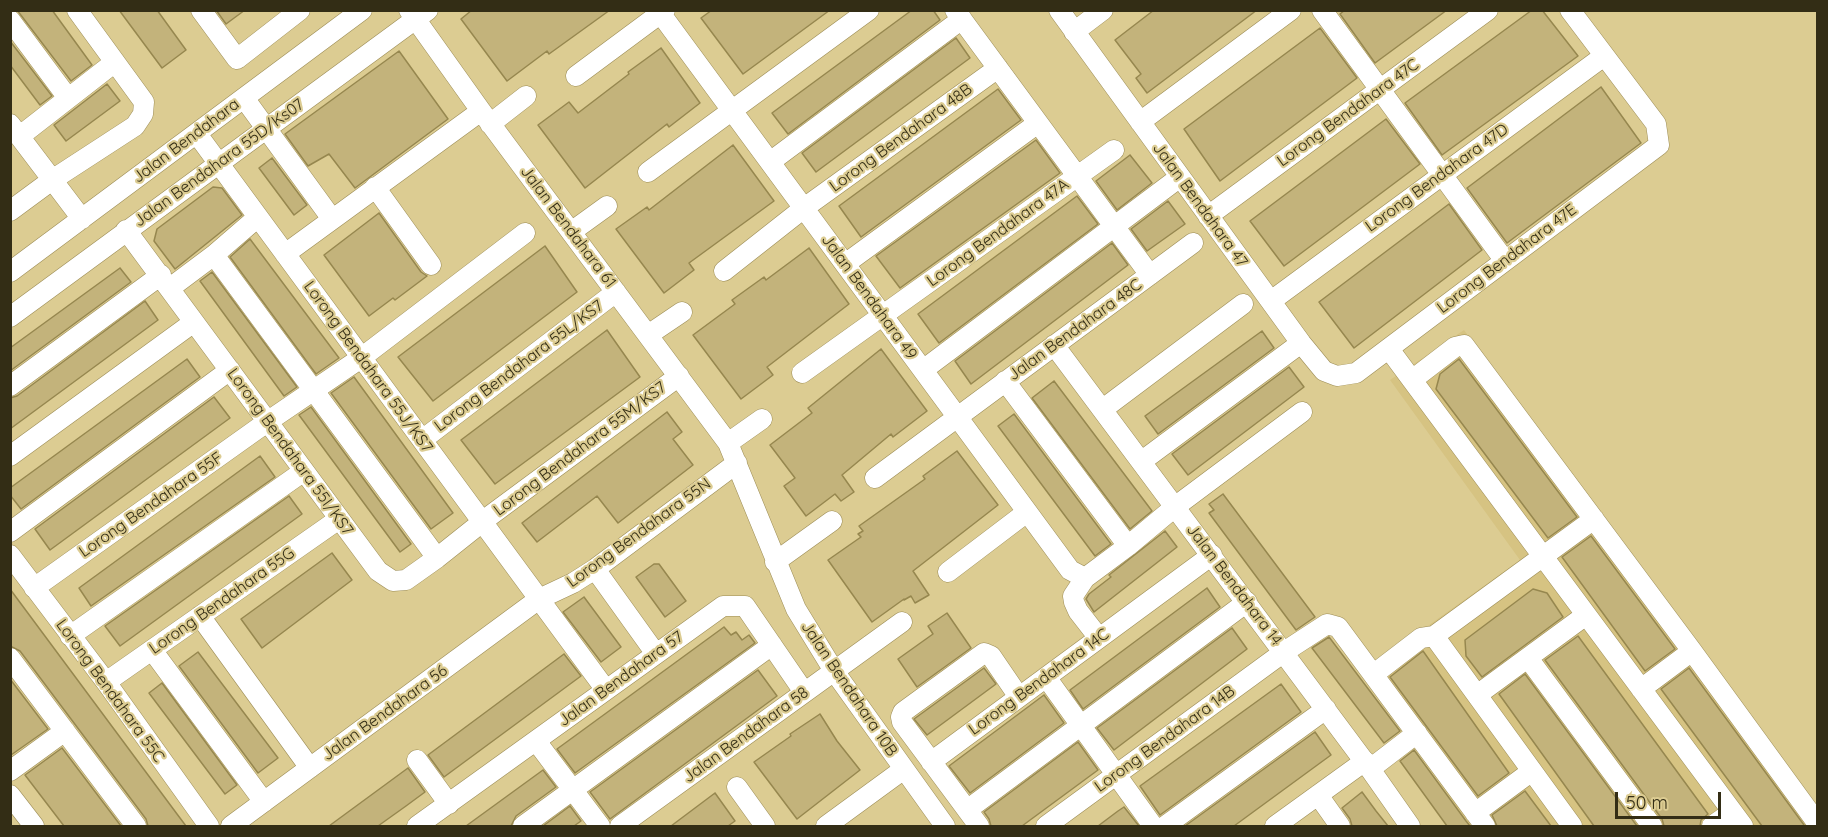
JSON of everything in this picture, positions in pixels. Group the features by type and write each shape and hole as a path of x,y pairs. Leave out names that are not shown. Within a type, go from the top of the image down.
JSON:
{"street":[{"path":"10,211 52,180 135,126 143,114 144,102 77,10"},
{"path":"201,10 237,59 300,10"},
{"name":"Jalan Bendahara","path":"10,272 362,10"},
{"path":"648,172 869,10"},
{"name":"Jalan Bendahara 47","path":"1059,10 1301,343 1324,371 1337,376 1356,373"},
{"path":"1074,32 1103,10"},
{"path":"1140,122 1291,10"},
{"path":"1322,10 1505,261"},
{"name":"Lorong Bendahara 47C","path":"1208,216 1488,10"},
{"path":"1570,10 1604,56"},
{"path":"576,76 662,12"},
{"name":"Jalan Bendahara 49","path":"662,12 1070,570 1085,578"},
{"name":"Jalan Bendahara 61","path":"418,13 486,117 728,443"},
{"name":"Jalan Bendahara 55D/Ks07","path":"10,317 266,129 418,13"},
{"path":"770,162 959,15 1150,275"},
{"path":"10,20 68,98"},
{"name":"Lorong Bendahara 47E","path":"1356,373 1659,145 1656,124 1604,56"},
{"name":"Lorong Bendahara 47D","path":"1271,301 1604,56"},
{"path":"82,219 15,130 68,98 115,62"},
{"name":"Lorong Bendahara 48B","path":"724,271 804,208 998,68"},
{"path":"285,254 375,187 486,117 526,96"},
{"path":"244,98 332,219"},
{"path":"845,264 1038,123"},
{"name":"Lorong Bendahara 55J/KS7","path":"197,134 606,690"},
{"name":"Lorong Bendahara 47A","path":"802,373 1114,150"},
{"path":"923,370 1180,177"},
{"path":"375,187 431,265"},
{"path":"571,231 607,206"},
{"path":"10,386 165,282 214,255 258,217"},
{"name":"Lorong Bendahara 55I/KS7","path":"126,231 378,571 393,581 406,580 482,522"},
{"name":"Lorong Bendahara 55F","path":"34,588 267,422 362,358 525,233"},
{"name":"Jalan Bendahara 48C","path":"875,478 1193,243"},
{"path":"214,255 437,558"},
{"name":"Lorong Bendahara 55L/KS7","path":"422,440 616,292"},
{"path":"1103,409 1243,304"},
{"path":"648,335 682,312"},
{"path":"10,456 194,322"},
{"path":"1142,461 1301,343"},
{"name":"Jalan Bendahara 14","path":"1054,345 1176,506 1410,826"},
{"path":"1412,380 1455,347 1464,345 1818,824"},
{"path":"1389,349 1738,819 1712,826"},
{"path":"10,532 230,370"},
{"name":"Lorong Bendahara 55M/KS7","path":"482,522 679,376"},
{"path":"1005,381 1128,546"},
{"path":"1100,638 1078,611 1074,602 1073,596 1085,578 1176,506 1302,412"},
{"path":"728,443 762,419"},
{"name":"Jalan Bendahara 10B","path":"728,443 796,609 834,671 945,826"},
{"name":"Lorong Bendahara 55N","path":"539,599 573,583 595,569 737,463"},
{"path":"70,636 304,471"},
{"path":"948,572 1027,512"},
{"name":"Lorong Bendahara 55G","path":"106,682 339,519"},
{"path":"1532,771 1480,820 1374,674 1421,638 1434,636 1594,519"},
{"path":"775,562 832,521"},
{"name":"Lorong Bendahara 55C","path":"10,555 106,682 209,826"},
{"name":"Lorong Bendahara 14C","path":"931,762 1212,555"},
{"path":"595,569 656,654"},
{"name":"Jalan Bendahara 56","path":"231,826 539,599"},
{"path":"967,810 1247,602"},
{"name":"Jalan Bendahara 57","path":"417,826 723,606 745,606 804,692"},
{"path":"1477,695 1586,615"},
{"path":"200,616 310,768"},
{"name":"Jalan Bendahara 58","path":"620,826 902,622"},
{"name":"Lorong Bendahara 14B","path":"1046,826 1284,652 1327,624 1338,627 1374,674"},
{"path":"1434,636 1572,826"},
{"path":"523,826 772,645"},
{"path":"152,650 264,802"},
{"path":"1641,689 1692,651"},
{"path":"979,826 902,722 901,717 903,712 984,653 991,656 1019,697"},
{"path":"10,658 136,826"},
{"path":"1528,658 1652,826"},
{"path":"1046,677 1153,826"},
{"path":"1165,826 1326,709"},
{"path":"10,771 65,731"},
{"path":"1275,826 1318,795 1417,733"},
{"path":"536,741 600,826"},
{"path":"417,760 448,804"},
{"path":"826,826 904,770"},
{"path":"737,787 765,826"},
{"path":"10,795 34,826"},
{"path":"1318,795 1340,826"}],"shaded area":[{"path":"1464,330 1817,809 1817,826 1470,826 1362,673 1520,560 1390,380"}],"building":[{"path":"17,10 52,10 92,65 71,81"},
{"path":"119,10 157,10 186,50 162,68"},
{"path":"216,10 245,10 226,24"},
{"path":"472,10 610,10 549,54 547,51 507,81 461,19"},
{"path":"712,10 830,10 743,74 701,18"},
{"path":"912,10 933,10 940,20 788,134 772,113"},
{"path":"1154,10 1257,10 1147,93 1136,78 1141,74 1115,40"},
{"path":"1345,10 1447,10 1375,63 1340,14"},
{"path":"1532,10 1542,10 1578,56 1442,155 1405,103"},
{"path":"1320,28 1357,78 1220,181 1184,129"},
{"path":"956,38 970,58 816,172 802,153"},
{"path":"10,41 52,96 40,105 10,65"},
{"path":"661,48 700,103 669,127 667,124 585,188 538,125 569,102 578,113"},
{"path":"399,51 448,119 355,188 329,154 308,166 285,134"},
{"path":"107,84 120,101 66,141 54,125"},
{"path":"1601,87 1641,143 1507,243 1467,188"},
{"path":"998,89 1021,120 861,237 839,206"},
{"path":"1386,119 1420,164 1284,266 1250,221"},
{"path":"1036,140 1060,173 900,288 876,256"},
{"path":"733,145 774,201 689,263 694,270 664,293 616,229 647,207 649,210"},
{"path":"1130,155 1152,183 1117,210 1096,181"},
{"path":"272,158 307,205 294,215 259,168"},
{"path":"213,187 222,188 242,215 175,269 154,241 157,229"},
{"path":"1077,196 1098,224 939,343 918,314"},
{"path":"1168,201 1185,224 1147,251 1131,229"},
{"path":"1449,204 1482,250 1354,348 1319,302"},
{"path":"379,213 421,272 427,276 369,316 324,255"},
{"path":"250,239 339,358 316,374 230,257"},
{"path":"1112,243 1128,265 971,384 955,361"},
{"path":"545,246 577,292 433,401 398,357"},
{"path":"809,248 849,304 767,367 773,375 741,399 693,335 735,304 732,300 764,277 766,280"},
{"path":"120,268 131,282 10,371 10,348"},
{"path":"212,272 297,387 284,396 200,281"},
{"path":"145,301 158,320 10,429 10,398 17,396"},
{"path":"607,330 640,377 495,484 461,440"},
{"path":"1262,331 1274,348 1158,434 1145,416"},
{"path":"881,349 927,411 893,437 891,434 842,475 854,492 841,501 835,494 806,516 784,486 795,478 770,445 812,413 808,408"},
{"path":"187,359 200,377 21,509 10,495 10,488"},
{"path":"1459,359 1577,517 1548,538 1436,389 1440,374"},
{"path":"1289,367 1304,387 1188,475 1172,454"},
{"path":"354,377 453,513 431,529 331,393"},
{"path":"1054,381 1152,511 1130,529 1032,398"},
{"path":"214,397 230,418 50,550 35,529"},
{"path":"311,407 411,544 400,552 299,415"},
{"path":"667,412 682,432 673,439 693,465 618,523 597,496 537,542 522,523"},
{"path":"1014,414 1111,544 1095,556 998,426"},
{"path":"957,451 998,505 913,571 929,595 915,603 911,596 904,599 872,622 828,560 861,537 858,534 863,531 859,526 925,479 923,476"},
{"path":"260,456 275,477 91,606 79,588"},
{"path":"1223,494 1315,617 1296,630 1209,513 1214,510 1209,504"},
{"path":"289,496 302,514 120,646 105,626"},
{"path":"1165,531 1177,547 1094,612 1086,599 1089,594 1111,577 1109,575"},
{"path":"1591,536 1675,649 1645,671 1562,557"},
{"path":"332,553 352,580 262,648 241,619"},
{"path":"654,564 659,564 686,601 665,617 636,577"},
{"path":"1207,588 1220,607 1083,709 1070,690"},
{"path":"10,589 186,826 148,826 146,819 20,651 10,646"},
{"path":"1533,589 1547,593 1563,617 1482,677 1466,656 1465,640"},
{"path":"584,597 621,647 601,662 563,612"},
{"path":"947,613 971,648 917,687 898,659 933,634 928,626"},
{"path":"724,627 731,635 736,632 742,640 749,635 755,643 575,773 557,749"},
{"path":"1232,628 1247,649 1114,750 1097,728"},
{"path":"1578,636 1708,814 1701,820 1700,826 1664,826 1662,819 1545,660"},
{"path":"1329,637 1400,731 1384,743 1312,648"},
{"path":"1423,651 1509,773 1478,796 1390,677"},
{"path":"198,652 278,758 258,773 179,666"},
{"path":"564,654 581,676 444,777 428,755"},
{"path":"984,668 996,684 927,735 914,719"},
{"path":"1689,668 1804,825 1762,826 1661,689"},
{"path":"758,670 777,696 610,819 590,792"},
{"path":"1525,674 1637,826 1594,826 1499,694"},
{"path":"10,679 48,729 11,755 10,755"},
{"path":"162,683 237,785 225,794 149,693"},
{"path":"1281,684 1301,712 1160,815 1140,786"},
{"path":"1044,695 1064,723 970,793 949,766"},
{"path":"820,714 837,741 860,770 797,819 754,762"},
{"path":"1315,732 1331,755 1234,826 1185,826"},
{"path":"1078,742 1098,770 1022,826 991,826 984,812"},
{"path":"62,748 121,826 64,826 25,775"},
{"path":"1414,750 1470,826 1447,826 1400,761"},
{"path":"408,768 425,792 406,806 378,826 329,826"},
{"path":"543,770 556,787 516,816 511,826 466,826"},
{"path":"1525,791 1551,826 1497,826 1492,815"},
{"path":"1362,792 1388,826 1352,826 1342,808"},
{"path":"715,793 735,821 728,826 671,826"},
{"path":"570,806 581,821 574,826 543,826"},
{"path":"1124,807 1139,826 1098,826 1118,811"}]}
